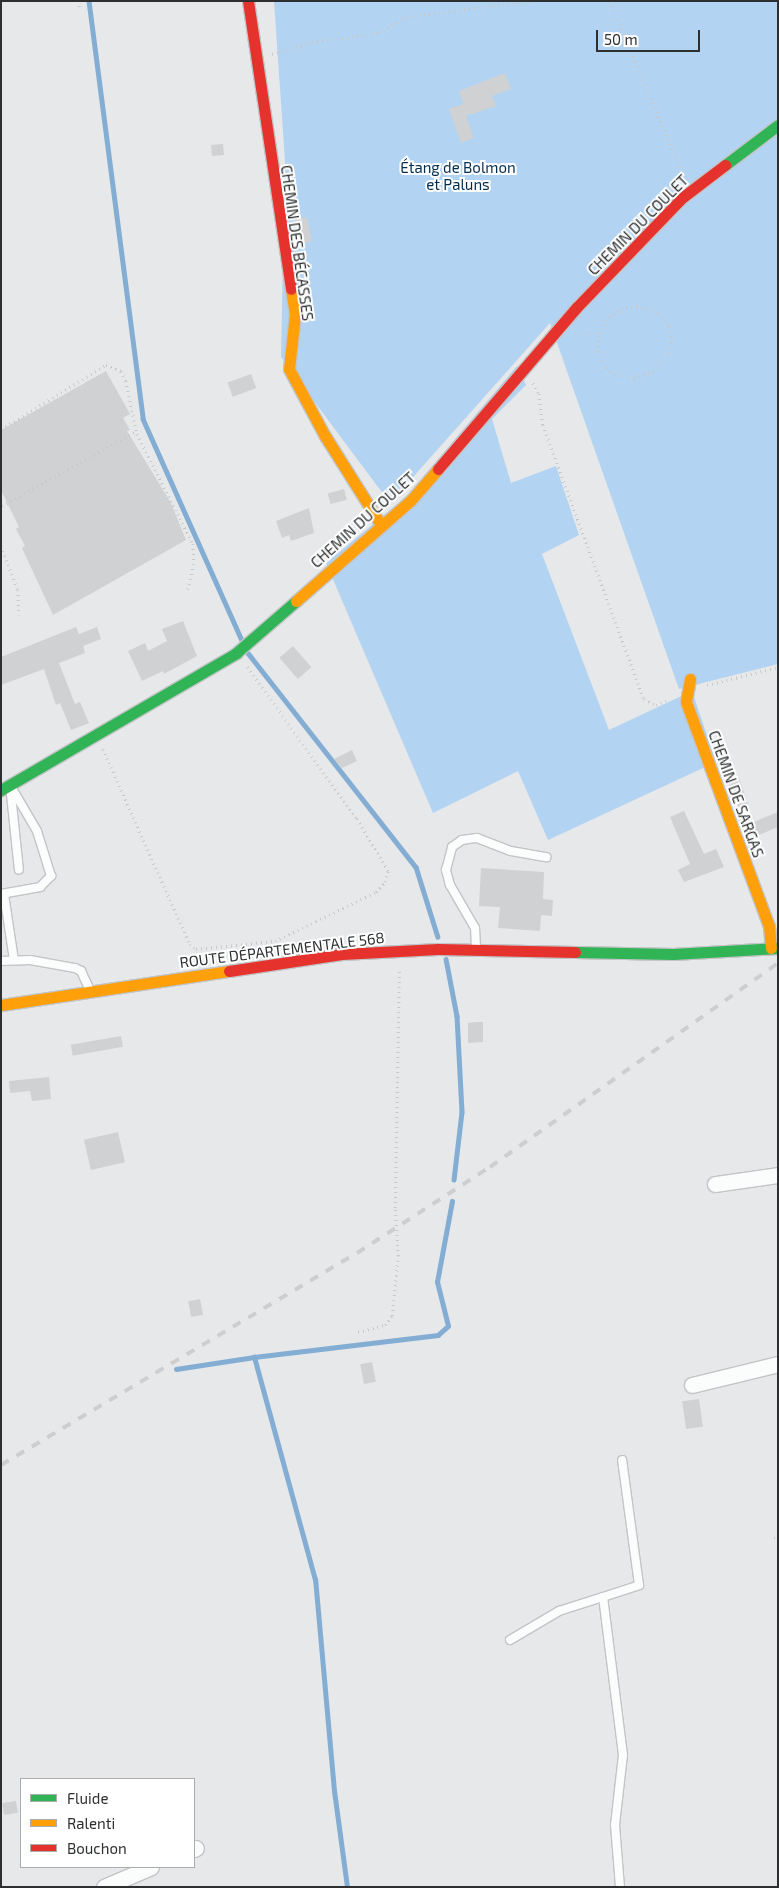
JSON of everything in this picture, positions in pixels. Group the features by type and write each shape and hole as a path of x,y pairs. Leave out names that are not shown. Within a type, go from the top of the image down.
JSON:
{"street":[{"name":"CHEMIN DES BÉCASSES","path":"248,1 295,314 288,369 324,436 381,524"},
{"name":"CHEMIN DU COULET","path":"6,787 236,652 381,524 411,500 552,336 690,191 778,125"},
{"name":"CHEMIN DE SARGAS","path":"690,679 686,691 686,702 769,926 775,948"},
{"name":"ROUTE DÉPARTEMENTALE 568","path":"1,1004 333,956 399,951 476,949 630,954 775,948"},
{"path":"715,1184 778,1175"},
{"path":"692,1385 778,1364"},
{"path":"104,1887 149,1868"}],"lane":[{"path":"6,787 19,870"},
{"path":"6,787 38,831 51,876 40,887 2,894 14,960"},
{"path":"476,949 476,928 450,885 446,870 452,847 462,840 477,838 511,851 546,857"},
{"path":"1,961 14,960 75,968 81,971 89,990"},
{"path":"510,1640 559,1611 639,1585 622,1460"},
{"path":"603,1597 623,1755 616,1825 620,1887"}],"path":[{"path":"78,8 79,1"},
{"path":"256,63 274,54 312,42 378,33 404,18 533,1"},
{"path":"610,1 690,191"},
{"path":"637,306 659,313 669,326 672,342 667,357 654,371 634,379 615,375 604,366 597,352 599,334 606,322 621,309 637,306"},
{"path":"552,336 599,334"},
{"path":"1,429 106,366 114,366 126,381 136,430 194,544 194,564 188,590"},
{"path":"522,371 537,388 543,425 644,699 656,705 686,691 778,667"},
{"path":"2,506 136,430"},
{"path":"1,546 18,590 19,615"},
{"path":"96,734 193,947 275,941 376,892 385,882 388,871 356,818 236,652"},
{"path":"358,1332 386,1325 392,1308 398,1256 395,1208 399,951"}],"green space":[{"name":"Étang de Bolmon et Paluns","path":"274,1 778,1 778,664 679,689 550,323 390,503 281,357 285,161"},
{"path":"517,366 526,385 492,419 511,483 556,466 579,535 542,554 609,730 692,691 716,762 548,840 518,771 433,813 326,563 406,497"}],"building":[{"path":"505,73 511,89 492,96 496,106 466,116 474,138 461,143 449,109 463,104 459,91"},
{"path":"223,144 224,155 212,156 211,145"},
{"path":"307,217 312,242 298,244 293,220"},
{"path":"106,371 130,414 123,418 130,430 127,431 171,503 186,540 53,615 22,548 25,546 16,529 19,527 1,490 1,430"},
{"path":"251,374 256,388 233,397 228,383"},
{"path":"344,489 347,500 330,504 328,493"},
{"path":"309,508 314,533 291,541 289,535 282,538 276,521"},
{"path":"183,621 197,656 164,674 163,671 142,681 128,651 145,643 148,651 167,641 162,629"},
{"path":"76,627 79,634 97,627 101,639 83,646 85,653 59,663 75,704 80,702 89,723 71,730 60,703 56,705 44,669 1,685 1,657"},
{"path":"293,646 311,667 298,679 279,658"},
{"path":"352,750 357,761 342,768 334,759"},
{"path":"739,778 748,804 738,808 729,782"},
{"path":"684,811 704,854 716,849 724,867 684,882 678,870 690,864 670,817"},
{"path":"778,812 778,827 754,837 749,824"},
{"path":"481,868 544,872 543,899 553,900 552,916 541,915 540,931 498,928 500,907 479,906"},
{"path":"483,1022 483,1042 468,1043 468,1023"},
{"path":"121,1036 123,1047 73,1056 71,1045"},
{"path":"49,1077 51,1099 32,1101 30,1091 10,1093 9,1081"},
{"path":"118,1132 125,1162 91,1170 84,1140"},
{"path":"200,1299 203,1315 191,1317 188,1301"},
{"path":"372,1362 376,1382 364,1384 360,1364"},
{"path":"699,1399 703,1427 686,1429 682,1401"},
{"path":"16,1801 18,1813 4,1815 2,1803"}],"waterway":[{"path":"89,1 143,419 242,640"},
{"path":"248,653 416,867 438,937"},
{"path":"446,959 457,1016 462,1112 454,1180"},
{"path":"347,1887 334,1791 315,1580 254,1357 438,1335 448,1326 437,1282 452,1201"},
{"path":"176,1369 254,1357"}],"railway":[{"path":"1,1465 357,1253 490,1167 778,963"}],"traffic: fast":[{"path":"725,165 778,125"},
{"path":"1,790 236,653 296,601"},
{"path":"575,952 673,954 778,948"}],"traffic: slow":[{"path":"291,289 295,314 289,369 325,436 381,525"},
{"path":"296,601 411,500 438,469"},
{"path":"690,679 686,702 769,926 771,948"},
{"path":"1,1005 229,971"}],"traffic: jam":[{"path":"248,1 291,289"},
{"path":"438,469 576,308 683,197 725,165"},
{"path":"229,971 342,954 438,949 575,952"}]}
